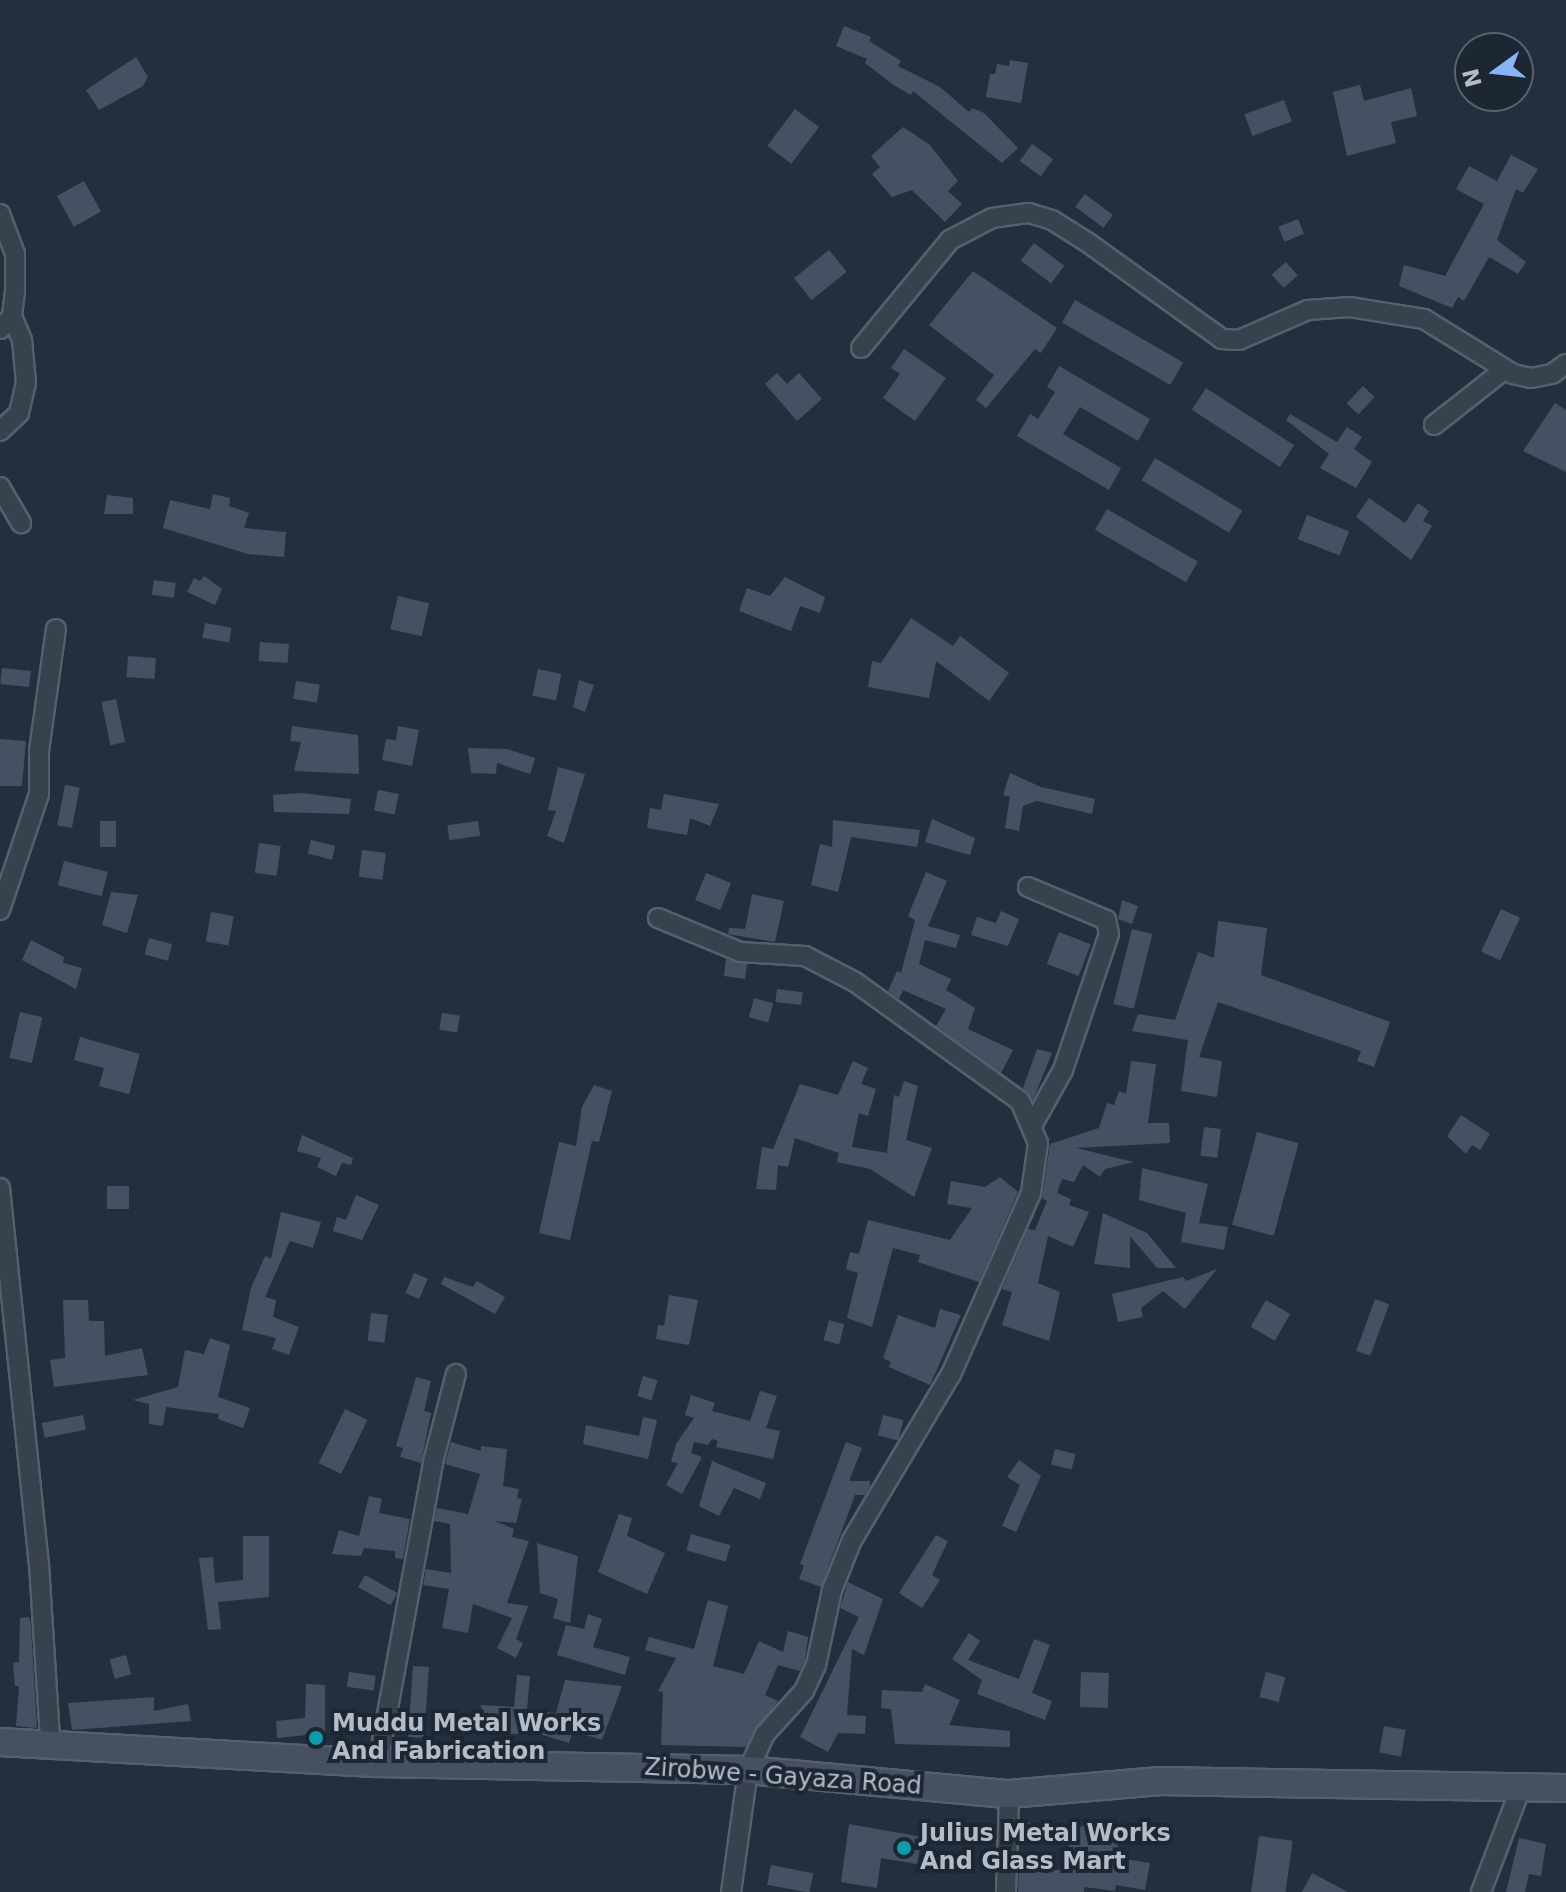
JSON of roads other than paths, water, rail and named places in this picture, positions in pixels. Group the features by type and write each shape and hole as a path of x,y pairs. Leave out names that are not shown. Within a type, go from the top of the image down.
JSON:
{"street":[{"path":"861,348 950,240 992,218 1029,213 1052,220 1087,242 1222,339 1239,340 1308,310 1373,309 1424,319 1504,370 1531,378 1552,374 1566,364"},
{"path":"0,214 15,254 6,323 22,340 26,383 19,413 0,431"},
{"path":"1434,425 1504,370"},
{"path":"0,487 21,523"},
{"path":"0,910 39,794 39,751 56,629"},
{"path":"1028,887 1106,920 1109,934 1063,1070 1033,1124"},
{"path":"658,918 740,952 805,956 855,982 1020,1101 1033,1124 1038,1156 1031,1193 951,1374 852,1540 832,1590 816,1665 804,1691 765,1734 748,1770 731,1892"},
{"path":"0,1188 39,1564 50,1741"},
{"path":"378,1763 433,1462 456,1374"},
{"name":"Zirobwe - Gayaza Road","path":"0,1742 50,1741 378,1763 748,1770 1009,1794 1160,1781 1566,1788"},
{"path":"1481,1892 1521,1787"},
{"path":"1006,1892 1009,1794"}],"place":[{"name":"Muddu Metal Works And Fabrication","path":"316,1738"},
{"name":"Julius Metal Works And Glass Mart","path":"904,1848"}]}
